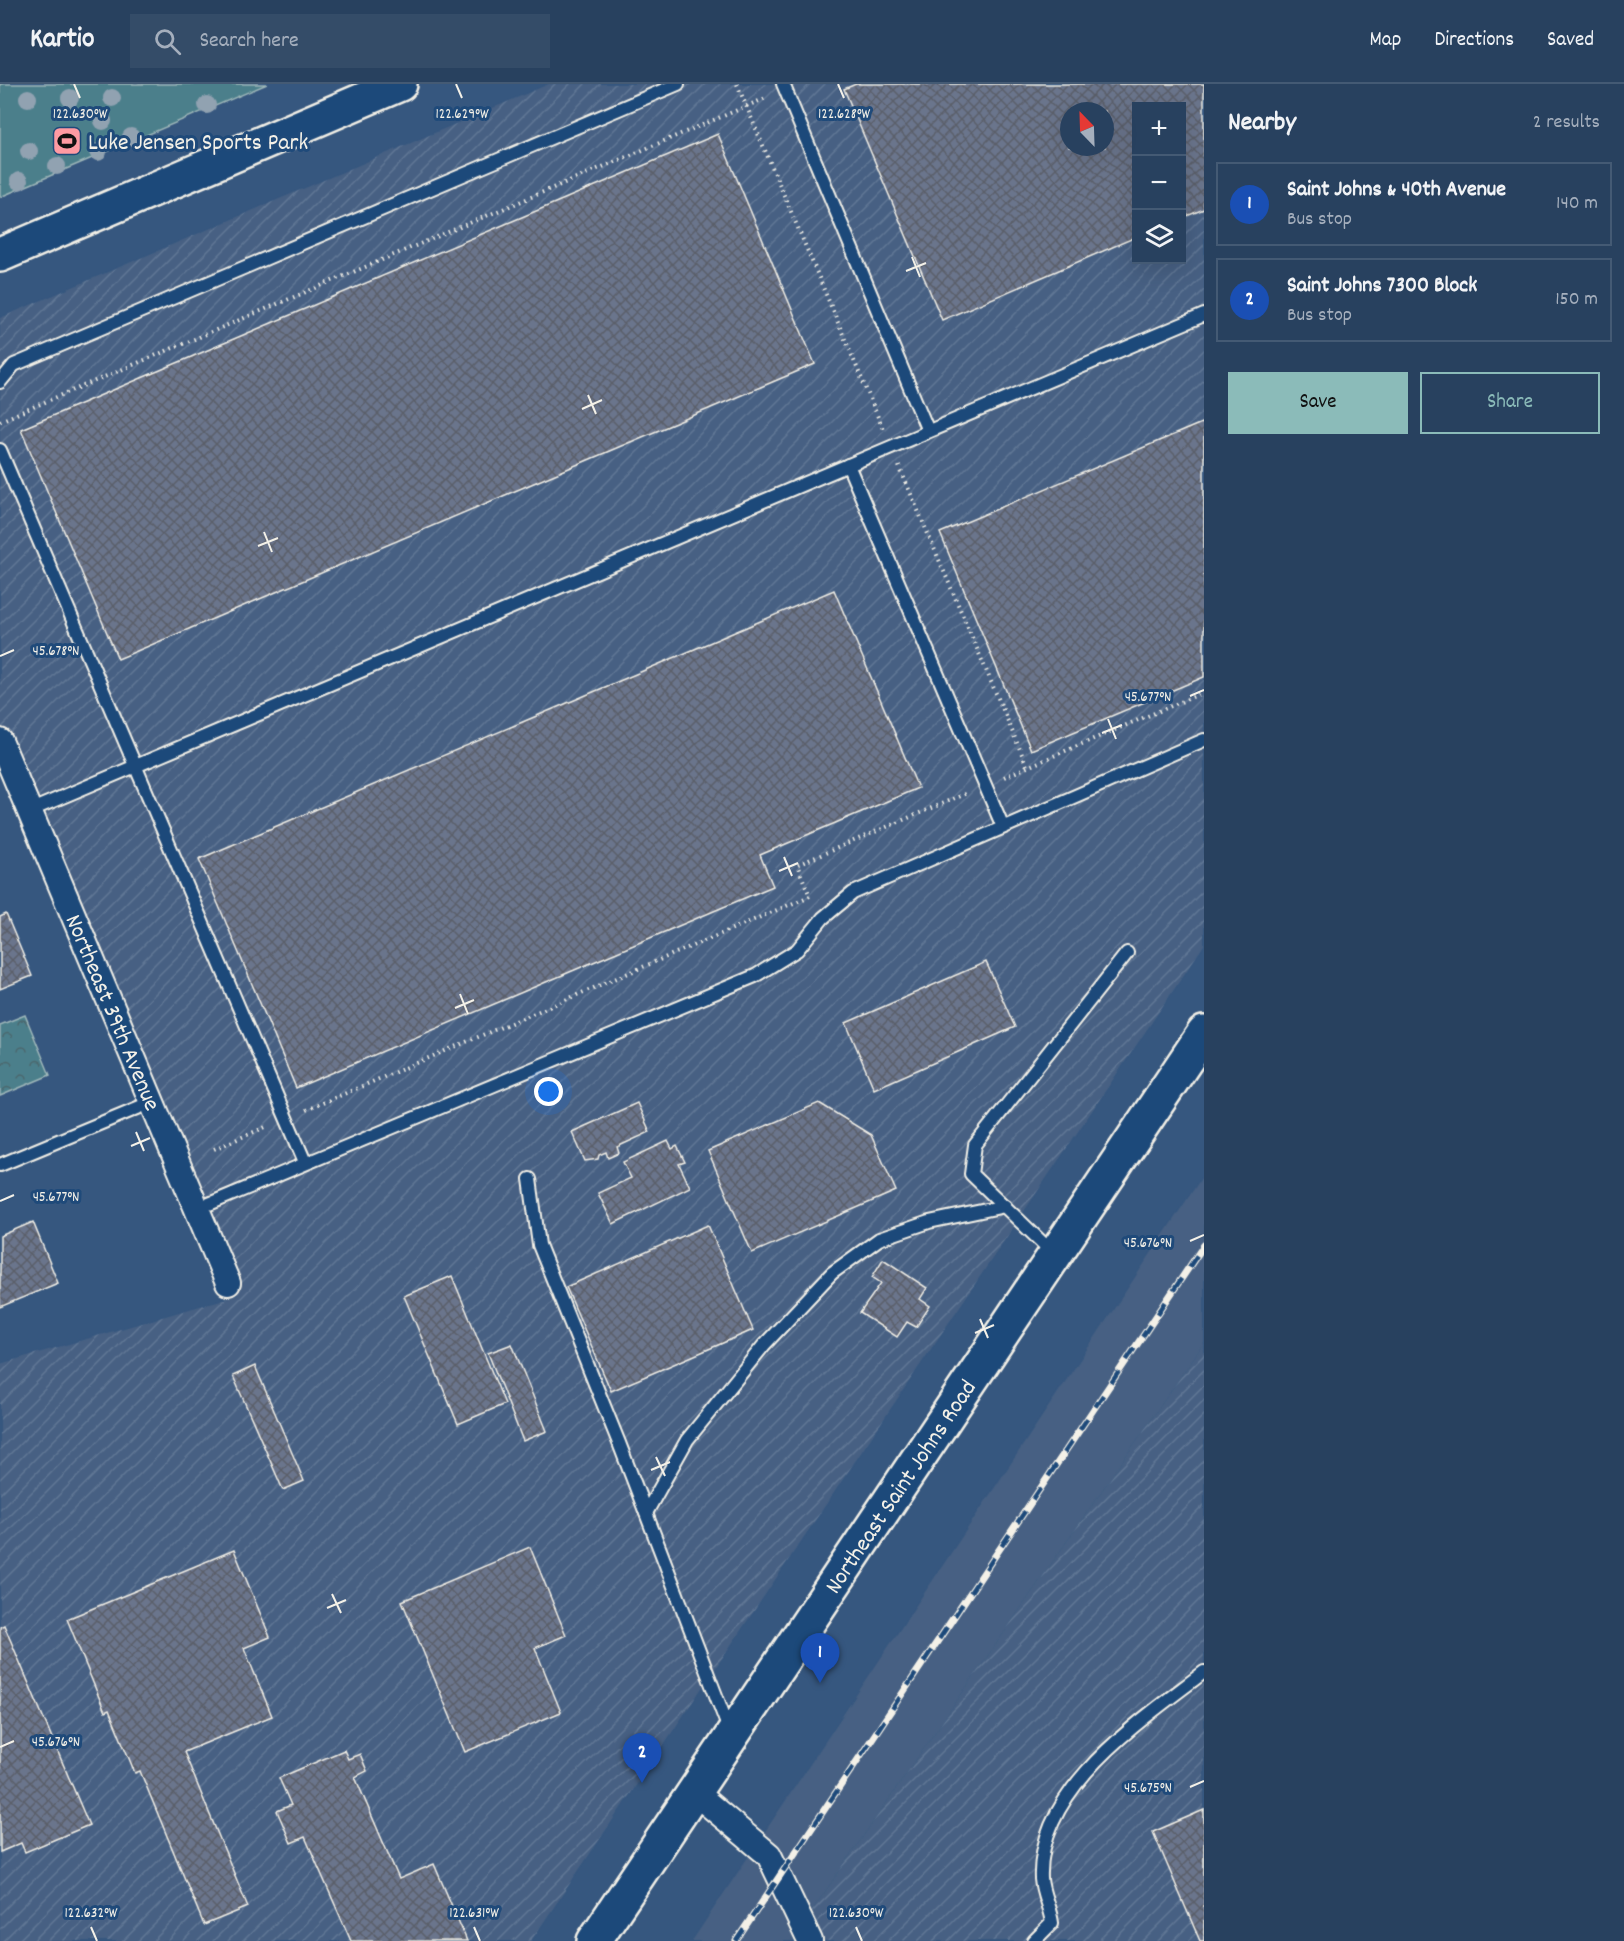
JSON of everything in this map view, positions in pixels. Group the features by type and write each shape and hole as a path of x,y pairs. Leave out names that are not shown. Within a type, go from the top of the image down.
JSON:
{"main road":[{"path":"0,255 400,84"},
{"name":"Northeast Saint Johns Road","path":"594,1941 1204,1033"}],"street":[{"name":"Northeast 39th Avenue","path":"0,741 228,1282"},
{"path":"694,1792 770,1855 810,1941"}],"lane":[{"path":"0,382 14,365 678,84"},
{"path":"784,87 928,431"},
{"path":"29,811 1204,315"},
{"path":"0,450 305,1162"},
{"path":"848,465 1004,827"},
{"path":"197,1209 755,976 797,950 823,918 853,893 1204,740"},
{"path":"1055,1255 970,1174 975,1145 1127,953"},
{"path":"0,1165 152,1102"},
{"path":"530,1179 539,1245 646,1513 731,1737"},
{"path":"646,1513 687,1440 764,1345 832,1273 879,1239 929,1222 1005,1206"},
{"path":"1035,1941 1052,1923 1050,1907 1041,1881 1044,1847 1059,1809 1109,1746 1204,1672"}],"path":[{"path":"0,421 784,87"},
{"path":"214,1149 810,896 797,865 1204,692"}],"shaded area":[{"path":"549,84 1204,84 1204,945 531,1941 0,1941 0,1364 238,1295 0,754 0,318"},
{"path":"1204,1174 1204,1343 791,1941 692,1941"},
{"path":"1204,1343 1204,1941 791,1941"}],"green space":[{"name":"Luke Jensen Sports Park","path":"0,84 267,84 0,197"},
{"path":"25,1015 50,1075 0,1096 0,1025"}],"building":[{"path":"856,84 1204,84 1204,209 1186,216 1186,102 1132,102 1132,239 942,320 844,89"},
{"path":"718,134 815,364 118,659 21,429"},
{"path":"1204,422 1204,677 1031,750 940,533"},
{"path":"834,590 918,788 760,855 773,886 296,1088 199,859"},
{"path":"6,914 32,976 0,989 0,917"},
{"path":"986,962 1015,1027 874,1089 846,1023"},
{"path":"637,1103 650,1132 617,1147 619,1153 608,1158 606,1152 599,1155 598,1159 585,1161 572,1132"},
{"path":"819,1103 871,1135 896,1191 752,1253 708,1151"},
{"path":"668,1141 672,1149 677,1146 685,1162 679,1164 690,1187 613,1224 598,1193 631,1178 623,1162"},
{"path":"33,1222 58,1283 0,1307 0,1236"},
{"path":"708,1225 753,1330 611,1391 566,1287"},
{"path":"883,1259 927,1288 920,1299 930,1306 916,1327 907,1322 897,1337 860,1313 881,1283 872,1277"},
{"path":"452,1276 505,1404 458,1424 404,1296"},
{"path":"512,1344 547,1431 523,1441 488,1353"},
{"path":"255,1366 304,1481 283,1490 233,1376"},
{"path":"530,1547 566,1635 535,1648 561,1712 465,1752 402,1601"},
{"path":"234,1550 270,1637 244,1648 272,1716 184,1752 248,1907 204,1925 140,1771 135,1773 109,1710 105,1712 67,1619"},
{"path":"4,1625 89,1825 25,1852 21,1843 0,1852 0,1627"},
{"path":"344,1750 348,1759 360,1754 367,1771 355,1777 399,1879 434,1864 467,1941 351,1941 305,1837 291,1843 277,1811 291,1805 279,1778"},
{"path":"1204,1810 1204,1941 1200,1941 1153,1832"}],"railway":[{"path":"736,1941 1204,1245"}],"place":[{"name":"Luke Jensen Sports Park","path":"67,141"},
{"name":"Saint Johns & 40th Avenue","path":"820,1683"},
{"name":"Saint Johns 7300 Block","path":"642,1783"}]}
